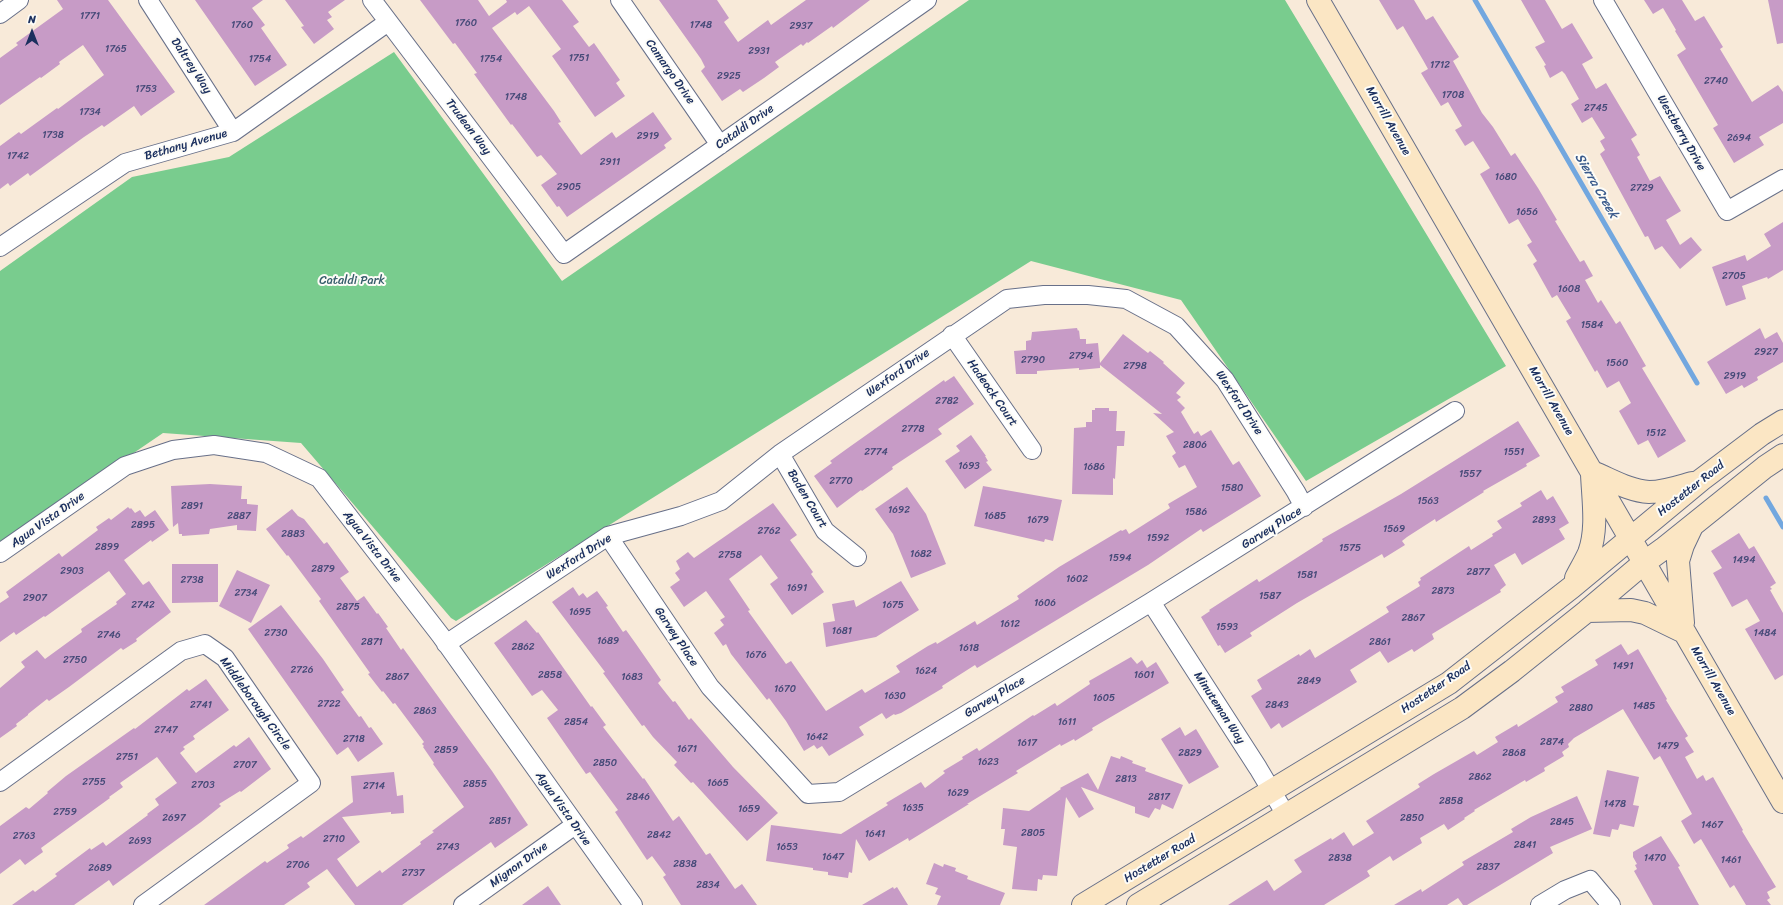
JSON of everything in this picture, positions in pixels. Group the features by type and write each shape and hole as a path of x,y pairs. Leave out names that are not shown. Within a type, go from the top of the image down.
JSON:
{"main road":[{"name":"Morrill Avenue","path":"1318,0 1783,802"},
{"name":"Hostetter Road","path":"1083,905 1449,682 1572,587 1701,480 1762,434 1783,421"},
{"path":"1138,905 1462,708 1587,611 1644,562 1693,523 1765,467 1783,455"},
{"path":"1572,587 1589,552 1592,537 1592,472 1627,486 1648,492 1669,490 1701,480"},
{"path":"1684,632 1678,561 1683,545 1693,523"},
{"path":"1587,611 1631,610 1645,613 1684,632"}],"street":[{"path":"0,14 19,0"},
{"name":"Daltrey Way","path":"148,0 233,132"},
{"name":"Trudean Way","path":"372,0 564,254"},
{"name":"Camargo Drive","path":"620,0 720,145"},
{"name":"Cataldi Drive","path":"564,254 927,0"},
{"name":"Westberry Drive","path":"1603,0 1727,211 1783,179"},
{"name":"Bethany Avenue","path":"0,247 125,163 233,132 388,22"},
{"name":"Wexford Drive","path":"446,644 608,536 681,516 722,501 780,454 1007,299 1044,295 1088,295 1126,299 1176,326 1225,380 1304,507"},
{"name":"Hadeock Court","path":"952,336 1032,450"},
{"name":"Garvey Place","path":"608,536 710,687 808,794 839,792 1151,602 1455,411"},
{"name":"Agua Vista Drive","path":"0,553 125,466 173,450 214,445 266,453 319,478 446,644 633,905"},
{"name":"Baden Court","path":"780,454 825,531 857,557"},
{"name":"Minuteman Way","path":"1151,602 1286,815"},
{"name":"Middleborough Circle","path":"0,782 181,651 205,644 225,658 311,783 143,905"},
{"name":"Mignon Drive","path":"463,905 575,825"},
{"path":"1540,905 1565,890 1590,880 1611,905"}],"green space":[{"name":"Cataldi Park","path":"969,0 1285,0 1506,366 1306,481 1181,300 1031,261 456,621 451,618 301,443 163,433 0,544 0,271 132,177 229,157 394,52 562,281"}],"building":[{"path":"57,0 108,0 175,92 141,116 134,106 104,127 102,125 84,137 30,176 28,173 10,186 8,183 0,189 0,146 19,132 21,134 57,108 58,109 104,75 83,45 59,62 60,64 41,78 40,77 0,105 0,58 18,45 16,43 63,9"},
{"path":"195,0 263,0 252,8 265,25 261,28 287,65 255,86"},
{"path":"285,0 345,0 328,12 332,17 327,20 334,29 314,44 301,27 304,26"},
{"path":"420,0 478,0 489,16 507,2 506,0 562,0 579,22 573,26 589,47 594,43 620,80 616,83 625,96 595,117 552,56 561,49 529,6 517,15 515,12 492,28 554,111 561,122 558,123 581,155 612,132 616,138 653,112 672,139 664,145 666,148 567,217 559,206 557,207 541,185 557,174 541,155 537,157 512,124 511,125 474,74 477,73"},
{"path":"659,0 717,0 729,18 724,22 738,42 768,20 771,25 806,0 870,0 833,28 832,26 803,46 801,44 775,62 779,67 764,78 743,92 740,89 722,101 701,71 705,67 701,59"},
{"path":"1379,0 1414,0 1426,20 1433,16 1459,57 1453,61 1482,113 1493,127 1511,156 1515,153 1538,188 1557,220 1555,221 1580,262 1584,260 1593,276 1585,280 1598,303 1601,300 1616,324 1620,321 1646,366 1642,368 1686,441 1658,458 1648,440 1638,445 1619,411 1631,403 1619,381 1607,388 1597,370 1595,372 1566,321 1571,318 1557,295 1552,298 1533,264 1537,261 1527,245 1532,242 1518,219 1509,224 1480,174 1490,168 1473,141 1465,146 1455,130 1462,126 1448,102 1441,106 1421,73 1428,69 1423,60 1403,26 1397,30"},
{"path":"1521,0 1545,0 1562,29 1572,23 1593,58 1582,64 1596,89 1606,83 1637,135 1631,139 1640,155 1637,157 1650,181 1660,176 1681,211 1666,220 1680,245 1691,237 1702,250 1680,269 1662,246 1655,250 1648,236 1645,237 1600,154 1605,150 1600,141 1605,138 1592,117 1582,123 1571,104 1579,99 1565,74 1562,71 1550,78 1544,66 1546,65 1535,47 1545,42"},
{"path":"1644,0 1682,0 1695,21 1704,16 1723,47 1720,49 1752,102 1778,85 1783,92 1783,123 1759,137 1764,145 1734,163 1713,128 1718,125 1677,55 1686,49 1675,31 1676,30 1663,8 1653,14"},
{"path":"1768,0 1783,0 1783,43 1777,44"},
{"path":"1783,222 1783,270 1768,279 1767,277 1742,286 1746,299 1726,306 1712,267 1745,255 1747,261 1771,246 1764,234"},
{"path":"1077,328 1078,331 1079,330 1080,339 1086,339 1086,344 1098,343 1100,363 1123,334 1148,353 1150,351 1164,362 1163,363 1185,383 1176,393 1181,397 1177,400 1185,408 1181,412 1194,434 1198,431 1201,436 1211,430 1233,465 1239,461 1261,496 1203,532 1201,529 1148,565 977,668 975,665 942,686 943,688 901,713 894,714 886,719 882,713 859,727 864,735 829,756 822,746 817,749 814,745 804,751 786,721 769,698 767,700 731,654 726,644 723,646 714,633 724,625 720,620 725,617 706,591 684,607 670,587 680,580 675,573 680,569 676,561 688,552 694,558 773,503 797,535 790,540 813,572 811,574 824,592 792,615 770,584 778,578 761,555 729,579 750,610 748,611 786,664 791,661 826,711 862,689 865,693 900,672 896,666 928,646 936,642 937,644 975,621 977,625 1019,599 1017,596 1059,567 1121,530 1126,529 1129,534 1170,508 1168,504 1197,487 1185,465 1179,468 1172,456 1176,453 1166,436 1174,432 1153,413 1162,414 1100,365 1100,368 1037,371 1037,374 1016,374 1014,351 1026,350 1026,341 1031,340 1032,332"},
{"path":"1760,328 1765,339 1777,332 1783,343 1783,362 1757,377 1758,380 1744,388 1742,385 1726,394 1707,362"},
{"path":"954,376 974,404 938,429 942,434 892,467 893,469 837,508 814,476 832,463 830,461 848,448 944,380 945,382"},
{"path":"1095,408 1109,408 1109,411 1117,411 1116,431 1125,431 1124,446 1117,446 1115,479 1113,478 1113,495 1072,494 1074,428 1086,427 1086,422 1092,422 1092,410 1095,410"},
{"path":"1518,421 1540,456 1526,464 1527,466 1483,491 1484,492 1436,522 1435,519 1407,537 1402,541 1405,545 1384,558 1382,554 1297,603 1250,633 1252,636 1225,653 1220,645 1218,646 1201,617 1210,611 1209,610 1257,579 1259,582 1323,541 1322,539 1401,494"},
{"path":"971,435 986,456 988,461 986,462 992,470 965,489 945,461 960,451 956,446"},
{"path":"210,484 242,486 241,499 247,499 247,504 258,505 256,531 237,530 237,525 210,529 209,534 182,536 182,534 179,534 178,523 173,527 171,486"},
{"path":"983,486 1062,500 1053,541 1045,539 1044,542 974,526"},
{"path":"907,487 926,514 946,564 911,578 893,534 875,509"},
{"path":"1541,490 1547,500 1553,496 1569,523 1559,529 1565,539 1522,565 1515,553 1494,565 1506,585 1500,590 1501,592 1432,634 1434,639 1414,652 1412,649 1388,663 1380,651 1350,670 1357,682 1282,728 1279,723 1271,729 1251,696 1262,689 1257,680 1299,654 1300,656 1310,649 1315,658 1389,612 1386,607 1420,586 1418,582 1421,580 1420,578 1469,546 1471,550 1493,536 1492,534 1502,528 1497,521 1522,506 1520,503"},
{"path":"128,507 135,513 140,510 145,517 155,510 169,530 152,542 151,540 124,560 143,585 149,581 171,612 136,639 137,641 123,650 121,648 49,701 47,699 16,724 17,726 0,738 0,688 25,667 21,662 37,650 45,659 82,632 81,629 117,604 116,602 126,594 109,571 45,617 44,616 16,635 14,632 0,642 0,603 9,597 6,592 59,553 62,557 98,530 96,527 109,518 111,520"},
{"path":"292,509 298,516 304,519 324,544 327,542 349,572 340,578 357,601 364,596 377,614 378,613 401,650 403,648 492,771 528,825 495,848 491,842 402,905 355,905 327,869 307,883 310,887 284,905 204,905 265,861 267,863 289,848 287,845 301,836 303,838 353,802 351,776 394,772 397,796 403,795 404,813 391,814 391,812 342,817 360,842 337,859 357,887 380,870 382,873 421,844 420,842 434,832 432,831 464,807 433,764 434,763 423,747 424,746 422,744 424,742 395,703 393,704 368,674 370,673 319,601 321,599 288,555 287,556 266,529"},
{"path":"1739,533 1749,549 1754,546 1776,583 1770,587 1772,589 1770,590 1783,613 1783,675 1775,680 1745,629 1760,621 1747,599 1732,607 1713,573 1722,568 1711,551"},
{"path":"172,564 218,564 218,602 172,603"},
{"path":"237,570 270,585 251,623 219,606"},
{"path":"901,581 919,610 876,637 826,647 823,623 835,621 832,604 854,600 856,607"},
{"path":"573,587 579,596 583,593 587,598 597,591 608,606 606,607 623,632 626,630 661,680 658,683 673,702 675,701 689,720 691,718 733,767 778,813 747,841 693,782 691,783 674,765 677,762 653,737 644,725 642,726 603,673 605,672 552,602"},
{"path":"281,605 323,659 344,690 341,692 359,717 361,716 369,728 371,727 383,744 358,762 348,747 337,755 248,629"},
{"path":"526,620 537,633 538,632 591,707 592,706 606,725 603,727 643,779 644,778 673,821 679,816 706,855 710,853 735,889 742,884 757,905 681,905 663,877 666,875 652,856 647,860 615,812 618,810 590,772 586,774 547,718 558,710 542,690 532,696 494,643"},
{"path":"1621,644 1628,655 1638,649 1688,736 1685,738 1694,752 1685,757 1697,779 1703,775 1706,781 1713,777 1743,830 1742,831 1776,887 1767,892 1770,898 1767,900 1771,905 1746,905 1734,885 1730,888 1701,839 1694,844 1681,821 1692,814 1660,756 1654,760 1623,709 1574,738 1568,744 1569,747 1562,752 1564,756 1544,768 1545,771 1526,782 1525,780 1474,810 1475,811 1464,818 1465,819 1448,830 1444,824 1420,838 1422,843 1393,861 1390,856 1367,871 1370,876 1324,905 1228,905 1267,880 1274,891 1302,872 1294,860 1331,838 1332,840 1344,832 1353,846 1374,833 1366,821 1420,787 1418,784 1434,774 1474,751 1477,755 1498,742 1495,737 1517,724 1518,727 1558,702 1555,697 1564,692 1561,687 1598,665 1595,660"},
{"path":"1131,657 1137,664 1142,660 1147,668 1156,662 1169,683 1092,728 1093,730 1075,741 1074,739 1061,746 1060,744 1016,771 1018,773 909,841 908,838 869,861 856,839 852,873 849,872 848,878 828,875 828,872 813,870 813,868 766,861 771,825 841,834 888,805 886,803 921,782 925,788 945,773 943,771 963,759 962,757 977,748 979,751 1033,715 1034,716 1055,703 1057,706 1090,684 1089,681"},
{"path":"206,679 229,710 193,736 195,739 183,747 185,749 180,753 196,773 234,745 236,747 249,737 271,769 241,792 240,791 219,804 221,806 201,822 113,886 109,880 74,905 12,905 33,890 35,892 57,876 55,874 90,848 91,850 103,842 106,846 148,815 147,814 159,805 155,799 177,783 157,757 120,783 123,787 109,797 110,798 41,848 43,852 25,865 20,859 0,874 0,826 26,807 29,809 66,776 134,728 135,729 187,689 189,691"},
{"path":"1180,727 1185,736 1196,729 1219,767 1189,784 1161,739"},
{"path":"1111,756 1120,759 1121,756 1133,761 1132,763 1146,768 1145,771 1183,785 1173,809 1162,804 1160,810 1155,808 1149,818 1135,813 1135,807 1081,787 1094,809 1079,818 1066,797 1057,876 1043,875 1042,880 1038,879 1037,891 1012,889 1017,847 1003,845 1005,829 1001,829 1003,808 1029,811 1061,789 1060,788 1088,773 1098,790"},
{"path":"1607,770 1639,777 1633,805 1639,806 1634,827 1620,824 1618,830 1612,829 1610,837 1593,834"},
{"path":"1577,796 1592,829 1550,847 1553,853 1467,905 1463,905 1458,898 1447,905 1394,905 1421,889 1422,892 1464,865 1462,862 1513,832 1511,829 1531,817"},
{"path":"1661,836 1680,866 1678,867 1699,905 1653,905 1634,871 1637,869 1635,865 1637,864 1633,857 1633,852"},
{"path":"934,863 943,867 944,864 956,868 955,871 968,876 967,879 1005,893 1000,905 937,905 941,896 935,894 938,888 926,884"},
{"path":"548,886 561,905 522,905"},
{"path":"893,887 894,889 897,887 908,905 862,905"}],"waterway":[{"name":"Sierra Creek","path":"1475,0 1697,383"},
{"name":"Sierra Creek","path":"1766,498 1783,527"}]}
